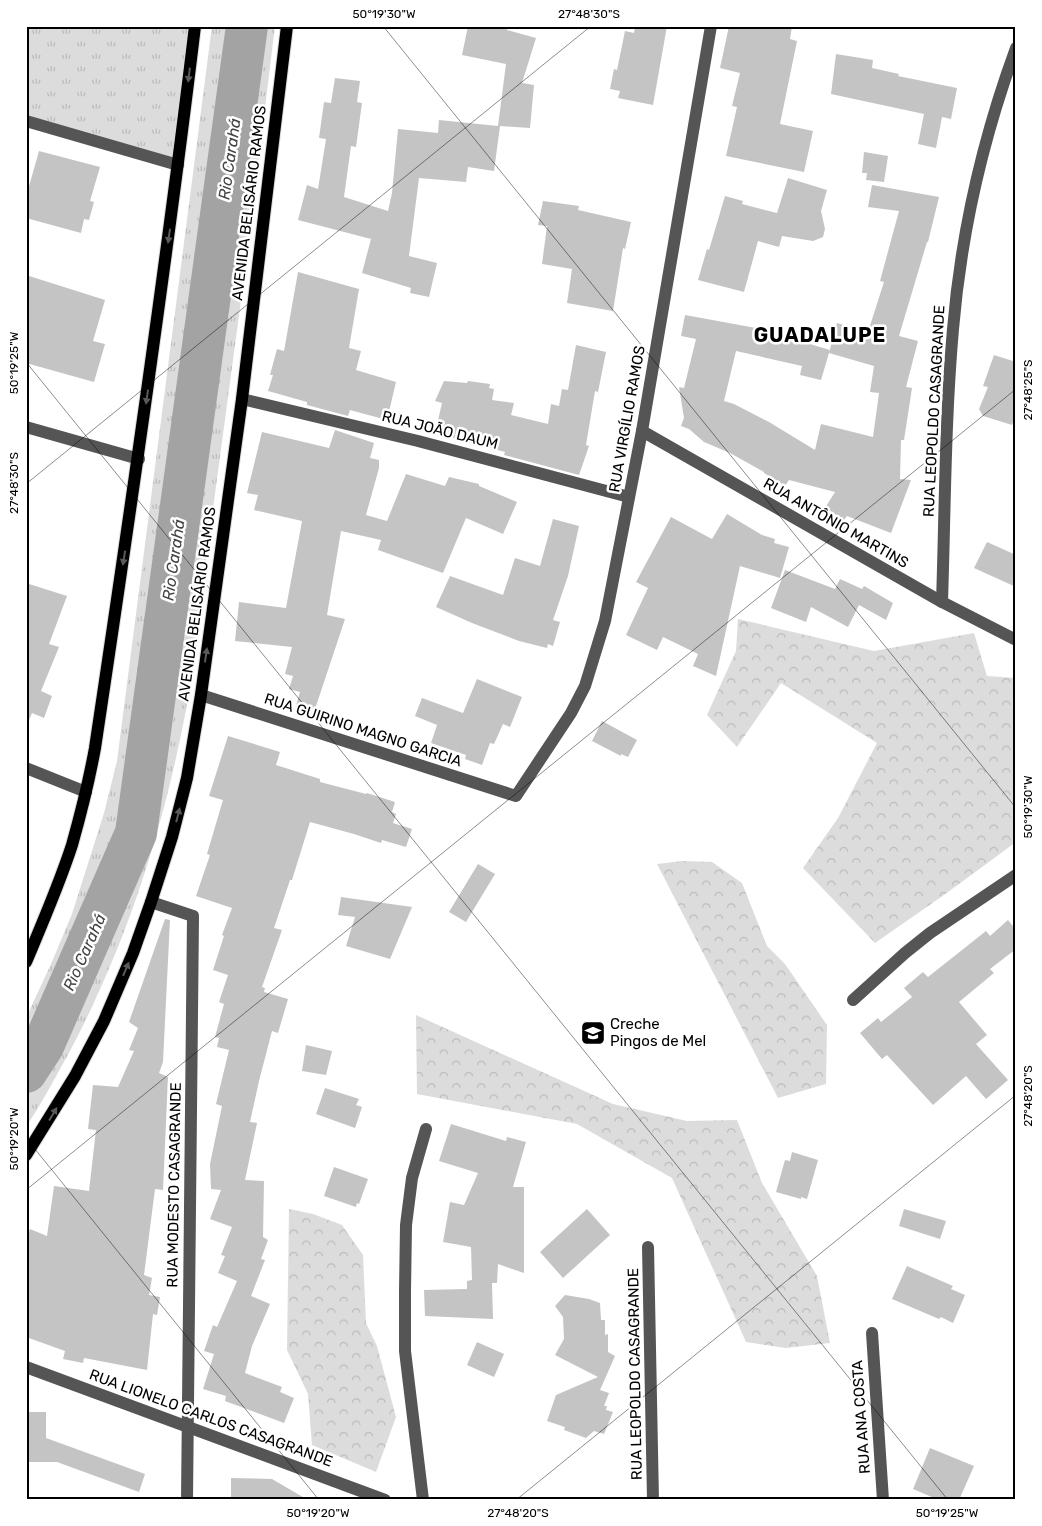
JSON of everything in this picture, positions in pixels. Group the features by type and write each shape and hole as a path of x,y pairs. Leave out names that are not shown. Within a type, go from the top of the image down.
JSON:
{"main road":[{"path":"26,962 71,847 86,792 95,748 139,459 195,26"},
{"name":"AVENIDA BELISÁRIO RAMOS","path":"26,1154 75,1076 104,1021 133,953 151,902 172,837 187,778 201,695 242,399 287,26"}],"street":[{"name":"RUA VIRGÍLIO RAMOS","path":"516,796 572,713 585,686 605,621 642,431 712,26"},
{"name":"RUA LEOPOLDO CASAGRANDE","path":"942,602 947,413 957,298 965,240 986,142 1016,48"},
{"path":"26,121 178,165"},
{"name":"RUA JOÃO DAUM","path":"242,399 427,443 629,497"},
{"path":"26,428 139,459"},
{"name":"RUA ANTÔNIO MARTINS","path":"642,431 942,602 1016,640"},
{"name":"RUA GUIRINO MAGNO GARCIA","path":"201,695 516,796"},
{"path":"26,768 86,792"},
{"path":"853,1000 924,938 1016,876"},
{"name":"RUA MODESTO CASAGRANDE","path":"151,902 194,916 187,1500"},
{"path":"424,1500 405,1351 405,1291 406,1225 412,1178 426,1129"},
{"name":"RUA LEOPOLDO CASAGRANDE","path":"648,1247 653,1500"},
{"name":"RUA ANA COSTA","path":"872,1332 883,1500"},
{"name":"RUA LIONELO CARLOS CASAGRANDE","path":"26,1367 385,1500"}],"green space":[{"path":"26,26 195,26 178,165 26,121"},
{"path":"212,26 275,26 246,263 186,710 166,799 141,885 126,927 109,969 70,1051 26,1127 26,1018 72,914 104,813 117,761"},
{"path":"738,619 874,651 974,633 987,676 1016,678 1016,842 875,943 803,868 838,818 877,743 781,683 737,747 707,715 736,651"},
{"path":"682,861 712,862 742,883 767,946 785,964 827,1025 826,1084 778,1098 657,864"},
{"path":"416,1015 613,1104 687,1121 737,1120 762,1183 817,1276 830,1343 786,1348 746,1342 672,1178 577,1124 417,1094"},
{"path":"289,1209 313,1214 342,1225 363,1255 366,1323 377,1346 396,1417 376,1472 312,1445 308,1394 287,1350"}],"building":[{"path":"468,26 508,26 507,30 536,38 522,83 534,85 530,128 500,126 494,171 468,167 466,182 419,178 409,256 437,263 429,297 410,293 411,288 362,273 371,239 298,220 307,185 318,189 326,139 319,138 324,102 331,103 335,78 360,81 357,102 362,103 356,147 351,146 344,197 388,211 392,193 398,129 438,133 439,120 498,126 506,64 462,55"},
{"path":"635,26 667,26 653,105 618,98 620,91 610,89 614,69 617,70 625,31 634,33"},
{"path":"729,26 792,26 790,39 797,41 780,124 813,131 804,172 726,156 737,107 732,106 740,73 720,68"},
{"path":"836,54 873,60 872,68 899,74 898,76 957,88 951,119 942,117 936,148 918,144 924,114 831,94"},
{"path":"39,151 100,167 90,201 94,202 89,220 84,219 81,233 26,218 26,197"},
{"path":"864,152 888,156 884,182 866,180 867,173 862,173"},
{"path":"788,178 827,190 821,211 825,229 823,237 813,241 782,236 779,247 758,241 744,292 698,280 725,196 743,201 742,204 777,213"},
{"path":"872,185 939,197 928,242 899,336 918,341 906,387 912,388 904,440 901,440 900,479 911,480 891,533 847,516 844,520 825,508 835,492 789,480 785,486 730,453 704,442 689,429 681,426 684,418 679,387 684,388 696,339 681,336 685,315 794,335 793,339 830,350 837,323 868,332 884,282 880,281 899,211 868,207","holes":["736,351 802,366 800,375 821,380 829,353 874,366 870,392 879,393 873,437 821,424 815,450 769,422 734,404 724,401"]},
{"path":"543,201 579,206 578,210 631,222 625,249 623,248 613,311 567,303 572,269 542,264 547,226 538,225"},
{"path":"298,272 359,289 349,348 361,351 356,370 396,382 387,420 350,410 348,416 307,405 307,402 268,391 273,375 270,375 277,349 284,351"},
{"path":"26,275 105,300 93,341 105,344 94,382 26,363"},
{"path":"576,345 606,352 598,392 595,391 586,445 589,446 579,475 504,455 505,452 435,433 442,403 435,401 444,381 467,383 468,381 490,384 489,388 494,389 492,400 514,403 511,415 548,424 551,404 559,406 562,389 568,390"},
{"path":"994,355 1016,362 1016,414 1012,425 983,416 979,409 988,387 983,386"},
{"path":"335,430 374,443 370,458 379,460 379,468 366,515 387,521 406,474 445,486 449,477 479,484 479,486 517,502 503,534 466,518 443,573 378,550 381,540 341,531 327,615 345,619 313,715 295,709 300,692 289,689 293,676 285,674 292,647 235,641 239,602 286,608 302,521 254,510 258,495 247,493 262,432 329,448"},
{"path":"727,514 762,535 775,539 774,543 789,547 780,578 740,566 716,676 693,666 698,654 663,637 657,650 626,635 648,588 636,582 671,517 712,539"},
{"path":"553,519 579,526 568,576 553,620 560,622 553,646 548,644 547,648 519,641 436,607 450,576 503,595 515,558 540,566"},
{"path":"987,542 1016,555 1016,587 974,568"},
{"path":"785,570 835,589 840,579 862,589 864,586 893,603 886,620 859,605 848,627 811,607 806,622 771,608"},
{"path":"26,583 67,596 49,644 59,647 41,691 52,696 44,718 32,713 27,725"},
{"path":"477,679 522,697 510,727 503,724 494,744 490,743 482,765 465,759 466,755 431,743 437,725 415,716 422,698 463,713"},
{"path":"602,721 637,740 628,757 621,754 621,756 592,741"},
{"path":"228,736 280,752 276,765 320,779 320,782 395,802 392,812 396,814 393,823 412,829 406,847 382,840 381,843 310,822 292,880 290,880 274,928 282,930 262,987 265,988 264,992 288,999 278,1033 272,1031 259,1081 250,1122 257,1123 245,1180 264,1181 263,1237 268,1240 261,1259 265,1260 251,1296 270,1304 252,1346 245,1373 282,1387 280,1392 294,1398 284,1423 225,1401 226,1396 203,1389 214,1354 204,1351 213,1325 217,1327 237,1281 218,1273 225,1256 221,1255 232,1227 210,1219 221,1190 211,1189 210,1164 222,1106 216,1104 229,1050 217,1047 219,1038 215,1037 224,1004 219,1002 228,975 213,970 224,936 222,935 232,908 196,896 210,855 207,854 223,800 209,796"},
{"path":"478,864 495,874 466,922 449,912"},
{"path":"341,897 412,907 390,959 346,946 355,917 338,915"},
{"path":"165,919 170,920 163,1062 159,1073 168,1077 163,1190 155,1189 144,1275 152,1278 149,1295 160,1297 157,1315 153,1314 147,1370 84,1358 83,1363 63,1359 65,1351 26,1337 26,1239 30,1229 47,1236 54,1186 89,1191 96,1130 88,1129 93,1085 118,1087 134,1051 129,1050 138,1028 129,1022"},
{"path":"1008,920 1016,930 1016,949 990,969 994,973 959,1002 987,1035 976,1044 1008,1080 986,1099 966,1076 933,1105 887,1055 882,1059 860,1033 878,1018 881,1022 912,997 904,988 923,972 928,977 986,931 990,936"},
{"path":"306,1045 332,1051 326,1075 302,1071"},
{"path":"325,1088 359,1099 356,1105 362,1107 355,1128 316,1114"},
{"path":"451,1124 506,1141 507,1137 526,1142 513,1187 524,1187 524,1273 498,1264 497,1283 492,1283 493,1319 425,1316 424,1290 467,1289 467,1281 472,1280 471,1247 443,1242 450,1202 464,1205 478,1173 439,1161"},
{"path":"792,1152 818,1160 807,1199 776,1192 785,1160 790,1161"},
{"path":"334,1167 368,1179 359,1204 357,1203 356,1207 324,1196"},
{"path":"587,1209 610,1235 563,1278 540,1252"},
{"path":"904,1209 946,1221 940,1239 899,1226"},
{"path":"907,1266 953,1286 951,1289 965,1295 953,1323 892,1299"},
{"path":"565,1295 600,1303 601,1320 605,1320 605,1335 608,1334 608,1352 615,1356 600,1390 609,1393 604,1406 607,1406 606,1410 613,1412 604,1434 594,1431 586,1438 564,1430 565,1427 547,1421 556,1395 598,1377 555,1355 564,1339 563,1317 555,1306"},
{"path":"477,1342 504,1354 494,1377 467,1365"},
{"path":"26,1412 46,1412 46,1438 145,1474 139,1492 57,1462 26,1462"},
{"path":"930,1448 974,1466 959,1500 939,1500 913,1489"},
{"path":"231,1478 272,1479 308,1500 231,1500"}],"waterway":[{"name":"Rio Carahá","path":"26,1072 43,1046 136,833 247,26"}],"place":[{"name":"Creche Pingos de Mel","path":"593,1033"}],"district":[{"name":"GUADALUPE","path":"820,335"}]}
